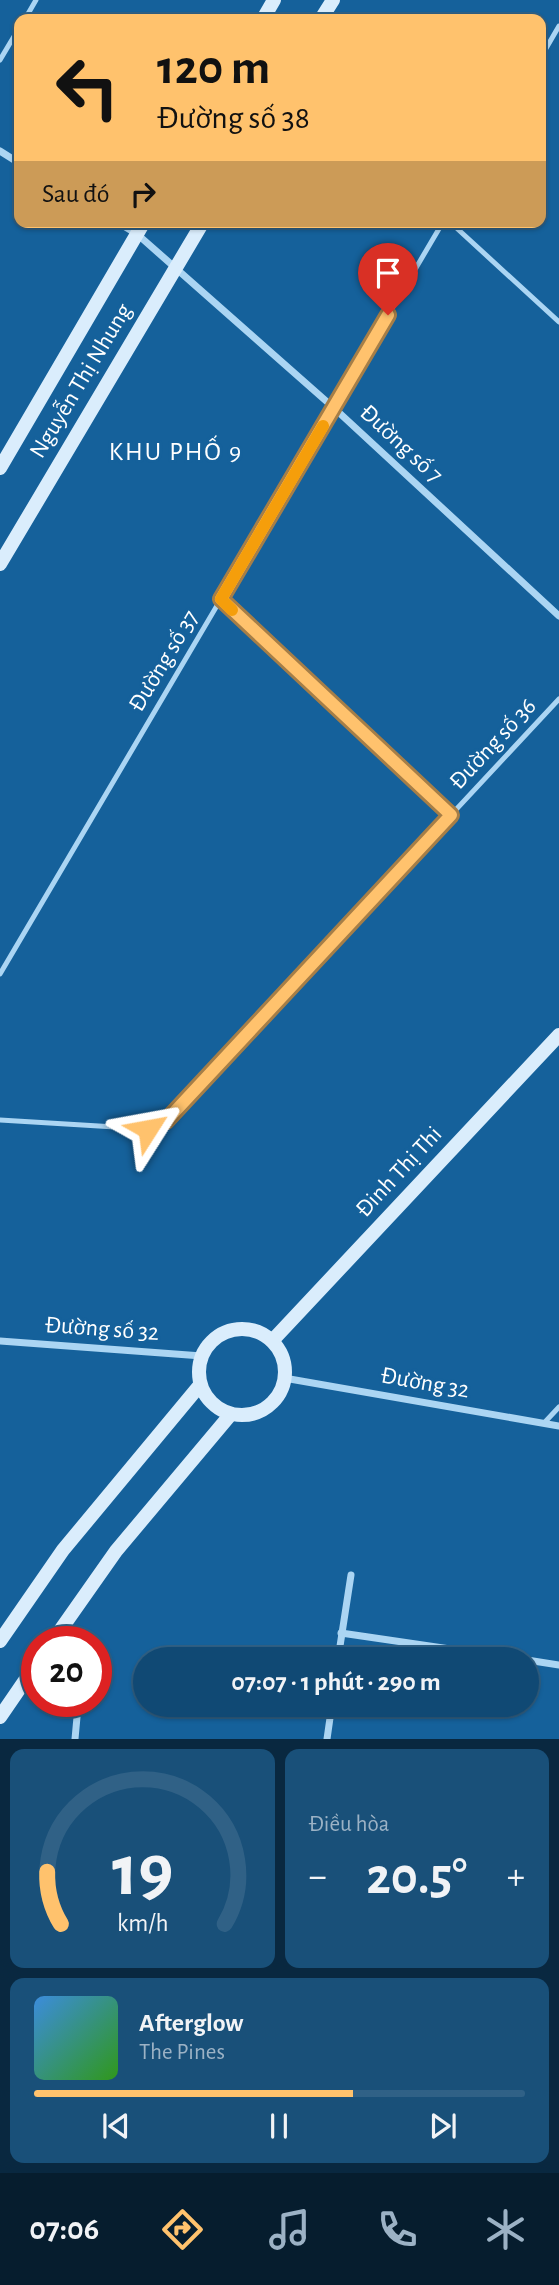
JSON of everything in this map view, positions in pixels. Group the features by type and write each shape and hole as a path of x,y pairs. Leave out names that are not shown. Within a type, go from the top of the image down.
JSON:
{"street":[{"name":"Đường số 7","path":"141,228 175,268 334,408 559,616"},
{"name":"Nguyễn Thị Nhung","path":"0,468 141,228"},
{"name":"Nguyễn Thị Nhung","path":"0,564 198,228"},
{"name":"Đinh Thị Thi","path":"272,1341 559,1035"},
{"path":"235,1329 248,1329 272,1341 284,1365 284,1378 272,1402 260,1411 246,1415 231,1414 218,1408 207,1398 200,1385 202,1356 209,1343 235,1329"},
{"name":"Đường số 32","path":"0,1341 202,1356"},
{"name":"Đường 32","path":"284,1378 559,1426"},
{"path":"0,1641 63,1550 200,1385"},
{"path":"63,1626 116,1551 231,1414"},
{"path":"339,1647 351,1575"},
{"path":"341,1633 436,1647"},
{"path":"539,1662 559,1665"},
{"path":"0,1717 21,1686"},
{"path":"75,1739 76,1717"},
{"path":"327,1739 330,1717"}],"lane":[{"path":"546,48 559,26"},
{"path":"0,60 14,36"},
{"name":"Đường số 37","path":"0,974 439,228"},
{"path":"457,228 559,322"},
{"path":"221,599 451,815"},
{"name":"Đường số 36","path":"0,1121 148,1129 166,1121 559,699"},
{"path":"545,1422 559,1407"}],"slow traffic":[{"path":"232,610 221,599 323,426"}],"district":[{"name":"KHU PHỐ 9","path":"176,452"}],"route":[{"path":"148,1129 166,1121 451,815 221,599 388,315"}]}
